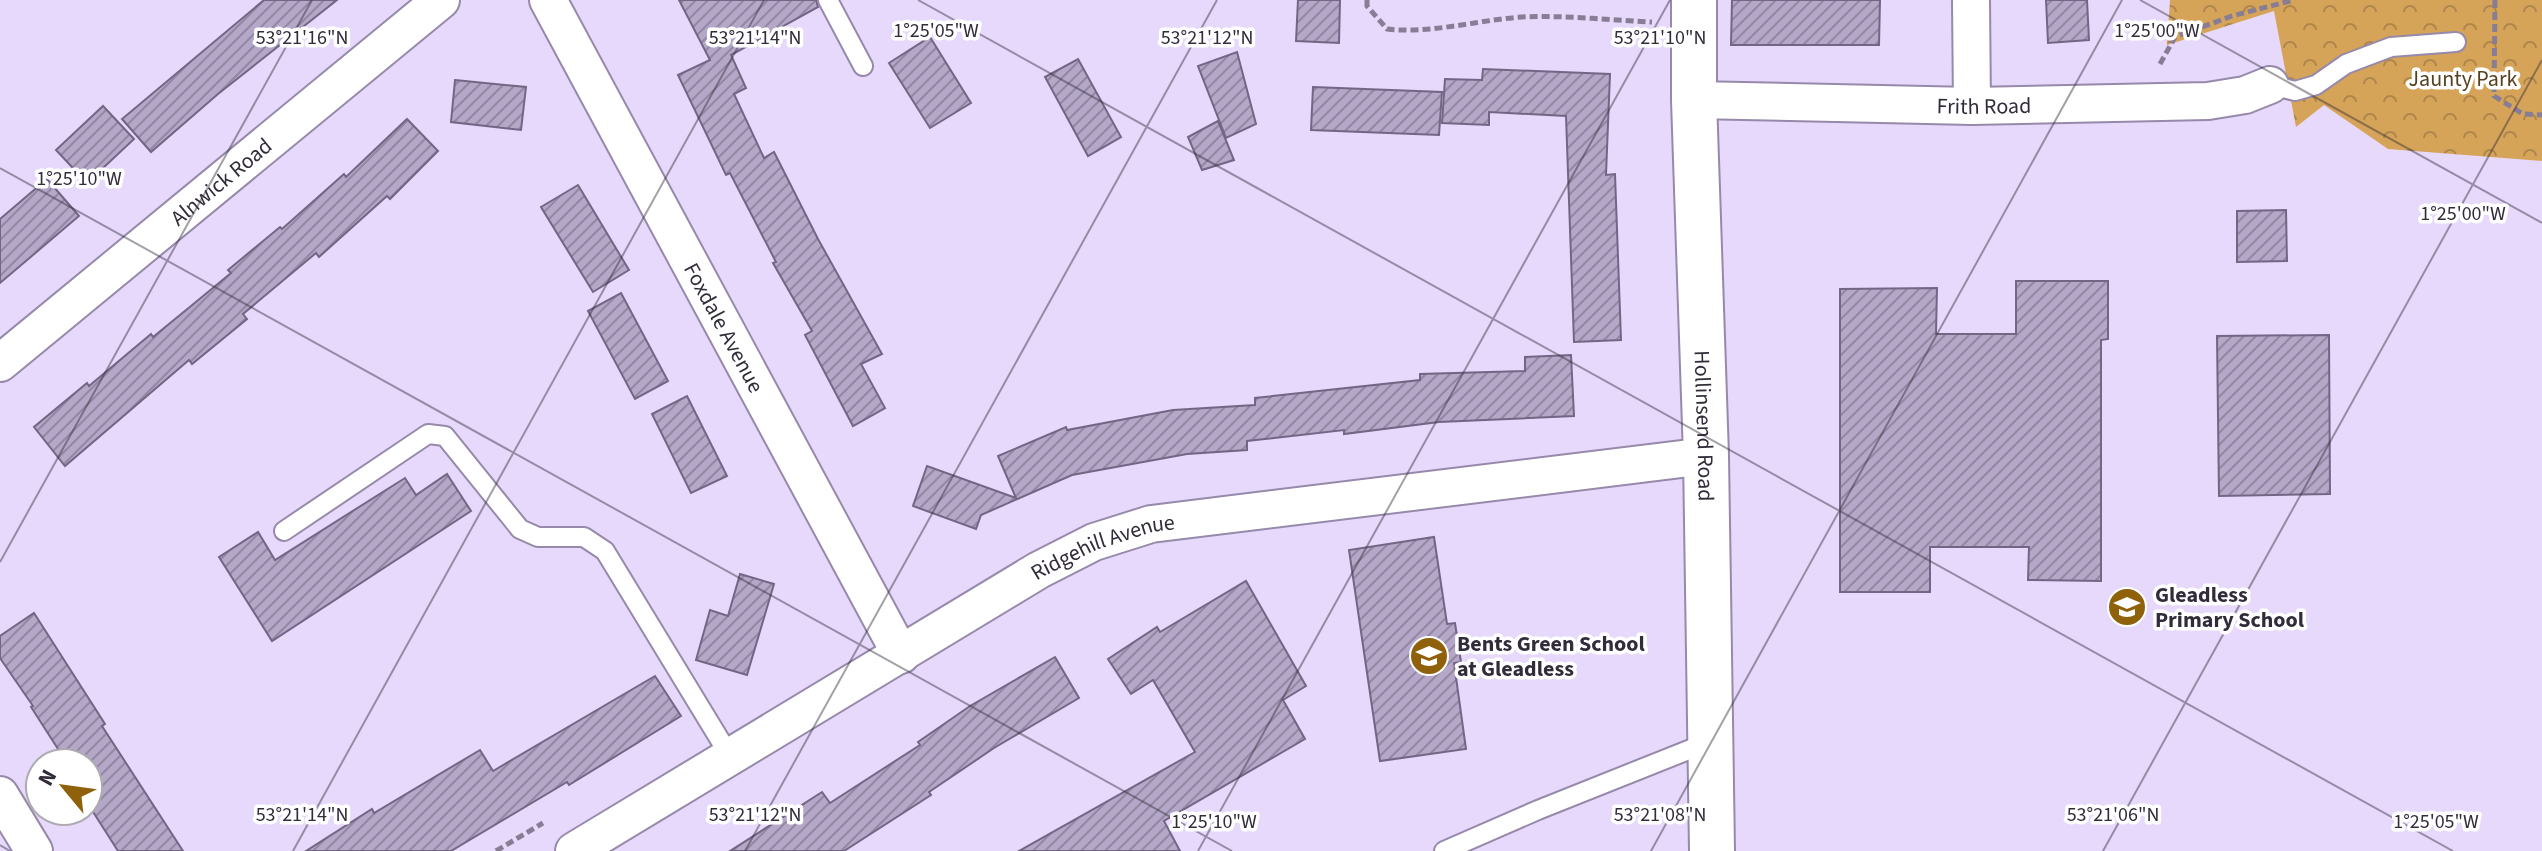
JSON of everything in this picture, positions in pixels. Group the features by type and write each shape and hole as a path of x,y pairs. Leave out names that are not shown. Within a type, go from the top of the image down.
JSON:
{"main road":[{"name":"Hollinsend Road","path":"1694,11 1706,456 1712,851"}],"street":[{"name":"Alnwick Road","path":"0,363 441,0"},
{"name":"Foxdale Avenue","path":"548,0 901,655"},
{"path":"1971,0 1972,106"},
{"name":"Frith Road","path":"1694,100 1972,106 2208,101 2245,95 2270,85"},
{"name":"Ridgehill Avenue","path":"574,851 1039,570 1094,542 1151,524 1706,456"},
{"path":"0,795 34,851"}],"lane":[{"path":"828,0 863,66"},
{"path":"2270,85 2295,91 2316,85 2346,64 2391,47 2456,42"},
{"path":"284,531 428,434 445,436 520,529 538,537 584,537 605,551 731,758"},
{"path":"1444,851 1711,741"}],"path":[{"path":"1367,0 1367,6 1387,29 1413,32 1526,17 1694,11"},
{"path":"2149,102 2161,61 2175,37 2232,16 2294,0"},
{"path":"2495,0 2494,96 2523,114 2542,115"}],"green space":[{"name":"Jaunty Park","path":"2170,0 2542,0 2542,161 2388,149 2324,105 2296,127 2274,11 2167,45"}],"building":[{"path":"264,0 337,0 218,94 151,152 122,119"},
{"path":"679,0 816,0 818,7 731,55 746,88 734,94 764,158 774,152 882,354 861,364 885,408 853,426 805,335 812,331 773,263 776,262 730,173 726,175 678,75 710,60"},
{"path":"1298,0 1340,0 1339,43 1296,41"},
{"path":"1732,0 1880,0 1879,45 1731,45"},
{"path":"2046,0 2087,0 2089,40 2048,43"},
{"path":"930,37 971,103 930,128 889,63"},
{"path":"1237,52 1256,124 1226,138 1198,66"},
{"path":"1078,59 1121,137 1088,156 1045,77"},
{"path":"1483,69 1610,74 1606,175 1615,174 1621,340 1574,342 1566,116 1489,112 1489,125 1442,123 1445,79 1482,80"},
{"path":"455,80 526,87 521,130 451,122"},
{"path":"1313,87 1442,92 1439,135 1311,130"},
{"path":"103,106 134,139 87,183 56,150"},
{"path":"407,119 438,151 390,199 387,196 319,257 316,253 243,314 247,319 192,364 189,360 65,466 34,427 231,273 228,270 280,227 282,229 344,174 346,177"},
{"path":"1218,121 1234,160 1202,170 1188,137"},
{"path":"47,179 79,216 0,283 0,219"},
{"path":"578,185 629,270 593,292 541,207"},
{"path":"2286,210 2287,261 2237,262 2237,211"},
{"path":"2016,281 2108,281 2108,339 2101,340 2101,581 2028,580 2029,547 1930,547 1930,592 1840,592 1840,289 1937,288 1936,334 2016,334"},
{"path":"621,293 668,381 635,399 588,311"},
{"path":"2329,335 2330,494 2219,496 2217,336"},
{"path":"1571,355 1574,416 1439,422 1344,434 1344,430 1247,441 1247,450 1187,454 1072,475 981,515 976,529 913,506 927,466 1016,498 998,456 1066,427 1067,430 1173,410 1255,405 1255,398 1420,380 1420,374 1525,371 1525,357"},
{"path":"687,396 727,476 691,493 652,414"},
{"path":"447,474 471,511 272,641 219,557 258,532 275,560 405,478 416,495"},
{"path":"1434,537 1447,624 1455,623 1461,662 1454,663 1466,749 1380,761 1349,550"},
{"path":"740,574 774,584 747,675 696,660 710,610 728,616"},
{"path":"1246,581 1306,686 1283,700 1305,739 1164,821 1180,851 1019,851 1195,752 1153,680 1131,694 1108,659 1157,627 1160,632"},
{"path":"34,613 183,851 118,851 103,827 104,747 57,747 0,658 0,636"},
{"path":"1055,657 1079,698 994,748 929,792 931,795 844,851 730,851 822,792 830,803 920,745 918,742 970,706"},
{"path":"655,676 681,716 569,785 567,782 451,851 306,851 372,809 374,813 480,750 493,771"}],"place":[{"name":"Gleadless Primary School","path":"2127,607"},
{"name":"Bents Green School at Gleadless","path":"1429,656"}]}
